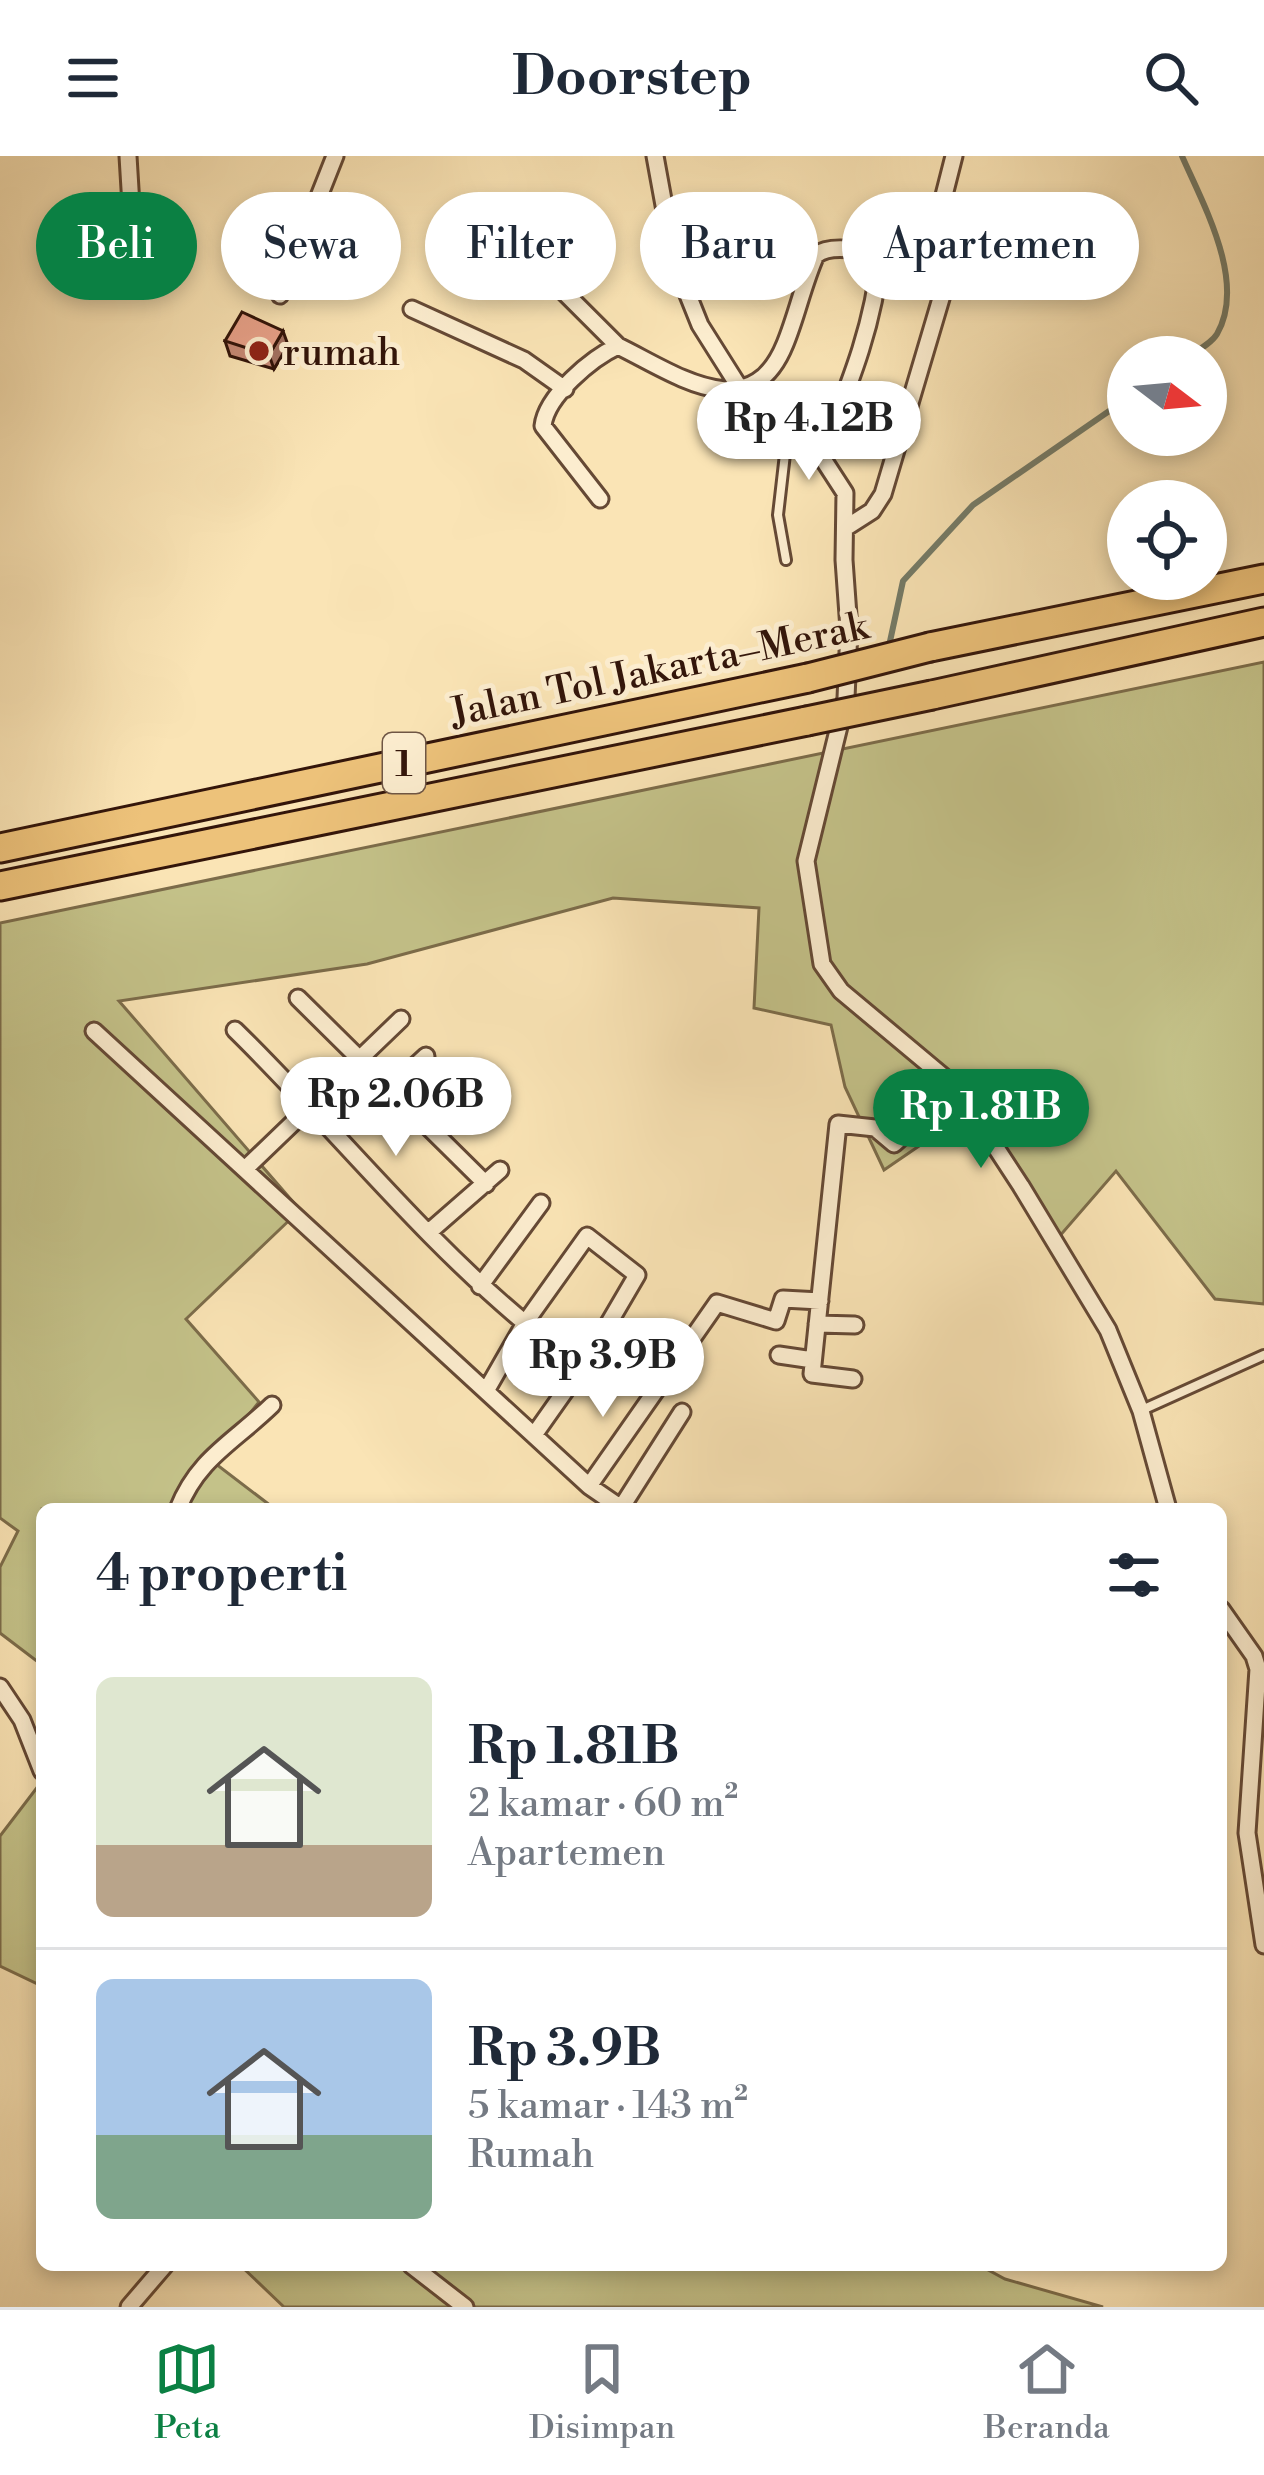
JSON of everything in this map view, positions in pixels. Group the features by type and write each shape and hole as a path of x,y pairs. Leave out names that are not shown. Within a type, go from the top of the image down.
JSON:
{"highway":[{"name":"Jalan Tol Jakarta–Merak","path":"0,848 1264,579"},
{"name":"Jalan Tol Jakarta–Merak","path":"0,886 1264,622"}],"street":[{"path":"128,156 130,192"},
{"path":"321,192 335,156"},
{"path":"656,156 674,260 700,325 741,390 821,456 844,493 849,629 846,698 806,861 822,964 841,991 957,1088 1108,1330 1141,1411 1166,1503"},
{"path":"945,192 954,156"},
{"path":"572,300 618,346 709,389 741,390 766,373 778,357 816,255 822,249 842,248"},
{"path":"821,456 860,357 874,300"},
{"path":"847,527 872,511 883,494 941,300"},
{"path":"412,309 524,360 565,388"},
{"path":"600,499 543,426 544,414 581,370 618,346"},
{"path":"298,998 486,1184"},
{"path":"245,1169 400,1019"},
{"path":"94,1030 589,1486 614,1503"},
{"path":"235,1030 481,1286 525,1323"},
{"path":"390,1089 426,1057"},
{"path":"853,1379 812,1374 838,1124 875,1128 894,1144 957,1088"},
{"path":"429,1232 500,1170"},
{"path":"481,1286 541,1203"},
{"path":"486,1391 525,1323 586,1236 638,1275 589,1357 534,1435"},
{"path":"589,1486 717,1303 776,1322 783,1299 820,1301"},
{"path":"817,1324 855,1325"},
{"path":"778,1355 813,1360"},
{"path":"180,1503 204,1462 272,1405"},
{"path":"624,1503 682,1412"},
{"path":"1227,1618 1258,1669 1246,1819 1264,1945"},
{"path":"0,1688 36,1742"},
{"path":"129,2307 160,2271"},
{"path":"419,2271 465,2307"}],"lane":[{"path":"786,560 778,515 788,426"},
{"path":"1141,1411 1264,1355"}],"shaded area":[{"path":"1264,662 1264,1304 1215,1299 1116,1171 1058,1238 979,1105 884,1170 845,1087 831,1025 754,1008 759,908 613,898 367,964 119,1001 300,1210 186,1319 259,1402 212,1461 267,1503 36,1503 36,1660 0,1633 0,1567 18,1531 0,1518 0,923"},
{"path":"36,1789 36,1983 0,1966 0,1836"},
{"path":"246,2271 990,2271 1103,2307 284,2307"}],"building":[{"path":"242,312 283,331 269,355 225,341"}],"waterway":[{"path":"1182,156 1225,267 1225,313 1215,336"},
{"path":"889,646 903,581 973,505 1107,412"}],"place":[{"name":"rumah","path":"259,351"}]}
